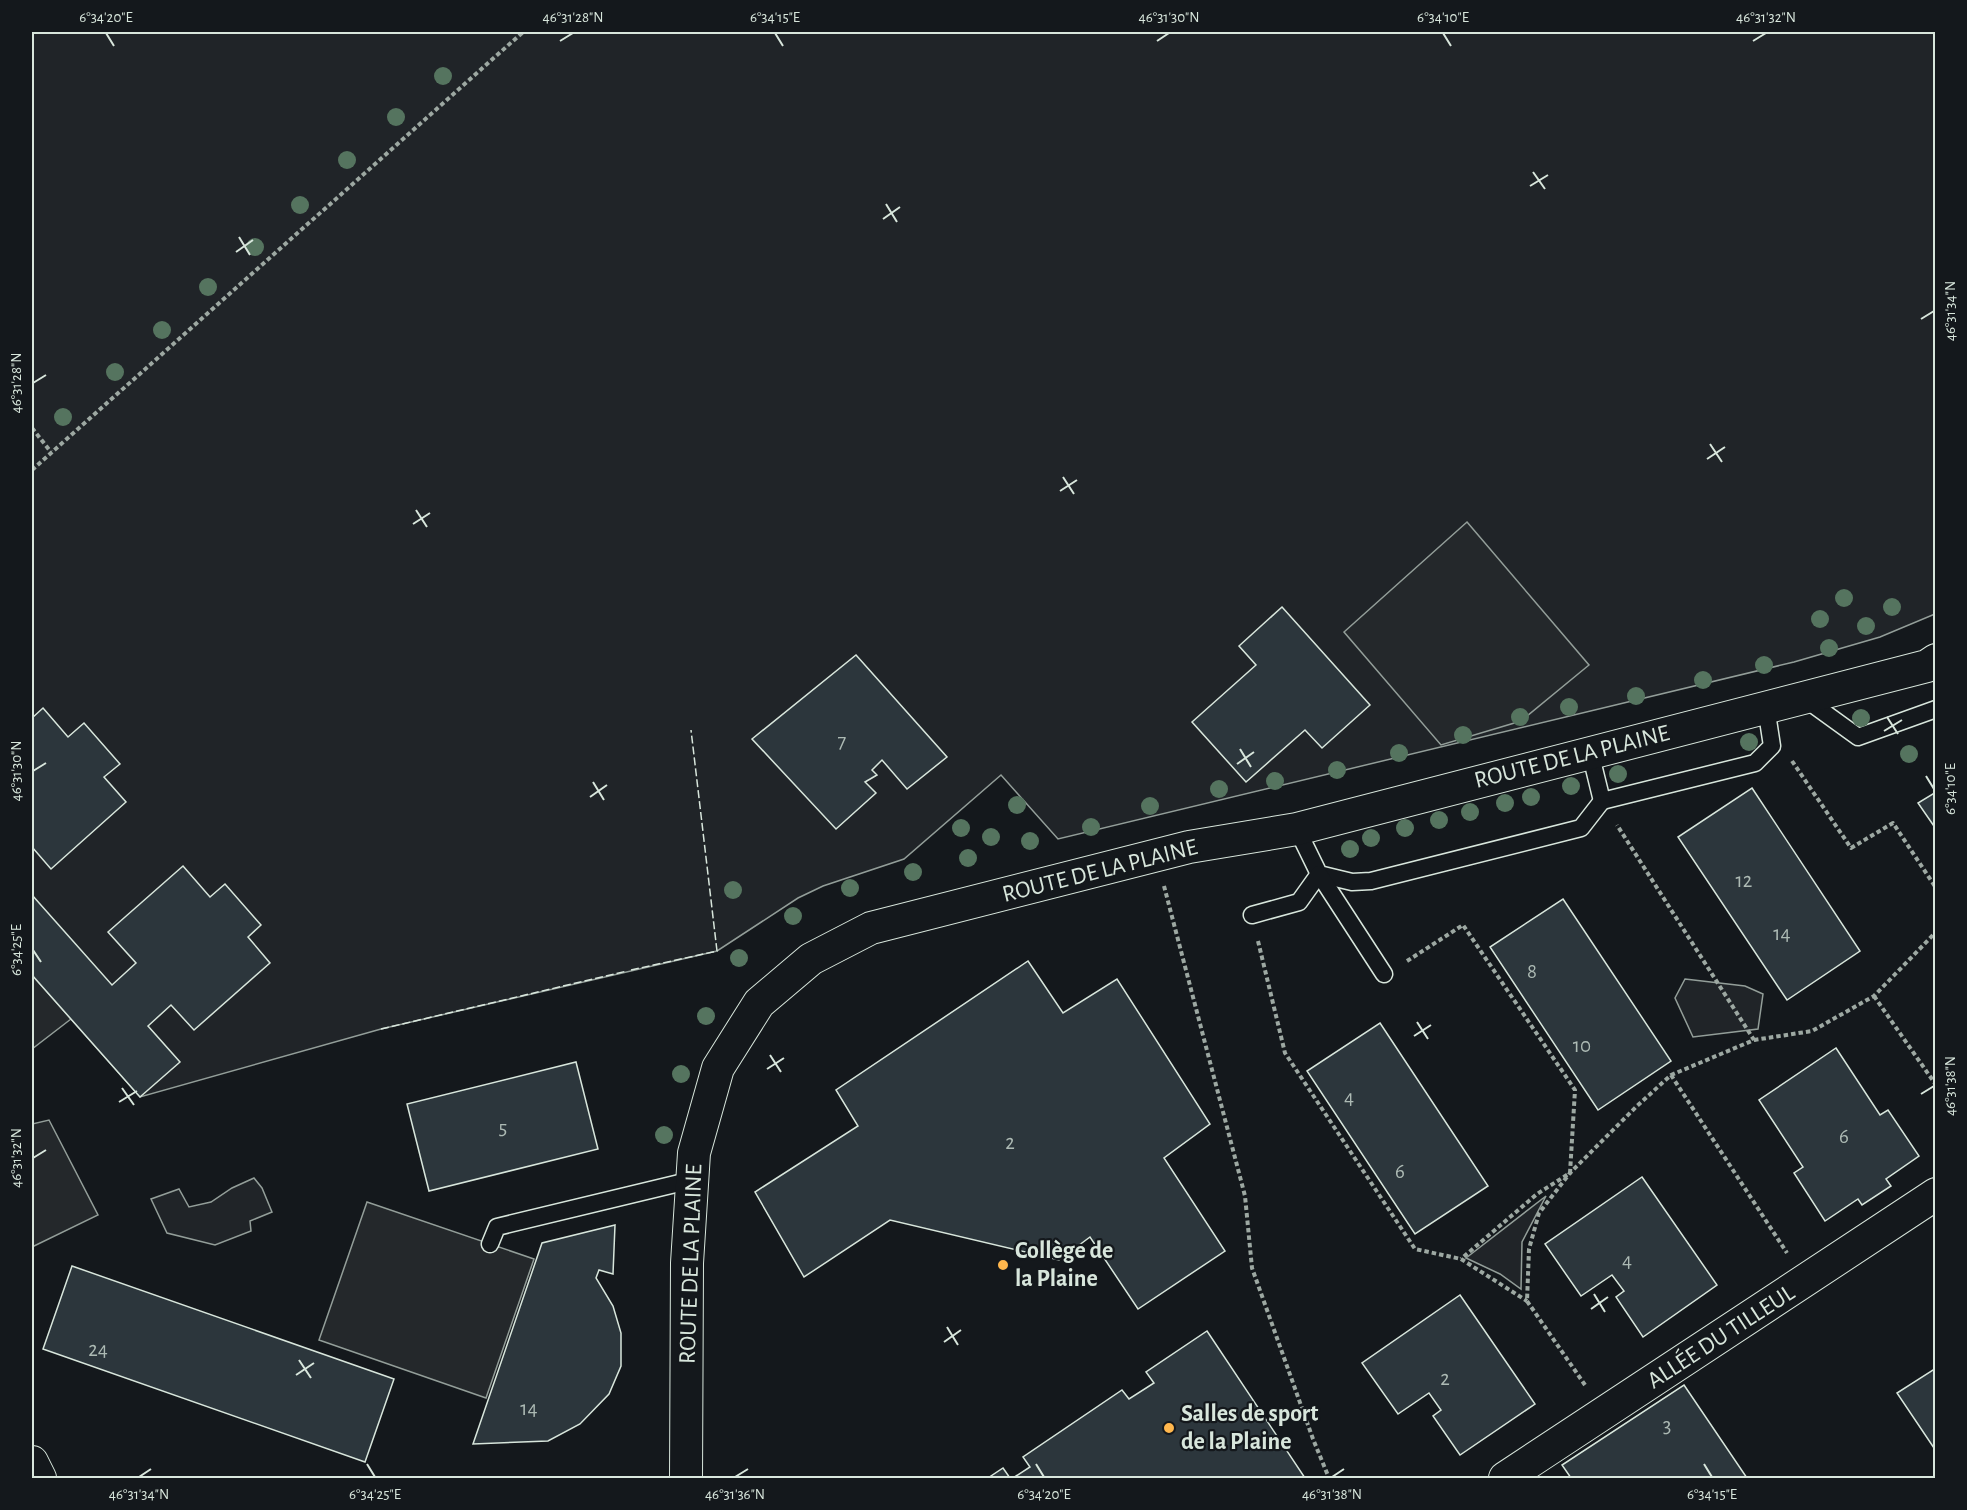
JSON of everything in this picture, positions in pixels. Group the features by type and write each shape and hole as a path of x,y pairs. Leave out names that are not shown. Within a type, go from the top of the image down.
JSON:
{"street":[{"name":"ROUTE DE LA PLAINE","path":"686,1479 687,1263 694,1153 718,1068 759,1003 811,959 871,928 1189,847 1297,828 1927,666 1935,660"},
{"name":"ALLÉE DU TILLEUL","path":"1505,1479 1935,1194"},
{"path":"32,1462 40,1479"}],"lane":[{"path":"1804,698 1858,737 1935,709"},
{"path":"1318,874 1352,882 1371,881 1581,828 1602,801 1755,763 1772,746 1766,707"},
{"path":"1590,752 1602,801"},
{"path":"1297,828 1318,874 1384,974"},
{"path":"1252,915 1299,902 1318,874"},
{"path":"490,1244 497,1227 692,1180"}],"path":[{"path":"32,470 524,32"},
{"path":"32,428 51,452"},
{"path":"1772,746 1795,764 1851,848 1893,823 1935,888"},
{"path":"1602,801 1754,1040"},
{"path":"1156,856 1245,1196 1252,1268 1329,1479"},
{"path":"1252,915 1285,1053 1415,1249 1461,1259 1527,1301 1604,1413"},
{"path":"1405,962 1463,925 1575,1090 1570,1173"},
{"path":"1527,1301 1529,1249 1539,1213 1570,1173 1637,1106 1671,1076 1754,1040 1812,1031 1874,996 1935,932"},
{"path":"1874,996 1935,1085"},
{"path":"1671,1076 1806,1281"},
{"path":"1461,1259 1537,1194 1570,1173"}],"shaded area":[{"path":"32,32 1935,32 1935,614 1880,637 1794,662 1058,839 1001,775 904,859 823,886 798,898 717,951 381,1029 140,1097 32,975"},
{"path":"1467,522 1589,665 1521,721 1441,745 1344,632"},
{"path":"32,975 71,1019 32,1049"},
{"path":"1685,979 1745,986 1763,994 1758,1029 1693,1037 1675,998"},
{"path":"49,1120 98,1215 32,1247 32,1124"},
{"path":"254,1178 262,1188 272,1212 250,1221 251,1231 215,1245 167,1233 151,1199 179,1189 189,1207 211,1202 232,1188"},
{"path":"1546,1196 1522,1242 1521,1289 1500,1274 1466,1258"},
{"path":"367,1202 534,1259 486,1398 319,1340"}],"building":[{"path":"1282,607 1370,705 1322,748 1305,730 1246,782 1192,722 1256,665 1239,646"},
{"path":"856,655 947,757 907,789 882,760 872,770 877,775 865,782 876,793 836,829 752,739"},
{"path":"43,708 68,737 84,723 120,764 104,777 126,802 51,869 32,847 32,718"},
{"path":"1752,788 1860,951 1787,1000 1678,837"},
{"path":"1936,792 1936,829 1918,803"},
{"path":"183,866 210,897 225,884 261,925 248,937 270,963 194,1030 171,1005 148,1026 180,1062 140,1097 32,975 32,895 112,985 136,963 108,932"},
{"path":"1563,899 1671,1061 1598,1110 1490,947"},
{"name":"Collège de la Plaine","path":"1028,961 1063,1013 1117,979 1210,1124 1164,1158 1225,1251 1138,1309 1090,1237 1059,1260 890,1220 804,1277 755,1192 858,1126 836,1090"},
{"path":"1380,1023 1488,1186 1415,1234 1307,1071"},
{"path":"1836,1048 1880,1115 1888,1110 1919,1156 1886,1179 1891,1186 1862,1205 1858,1199 1825,1221 1794,1173 1803,1167 1759,1100"},
{"path":"576,1062 598,1149 429,1191 407,1104"},
{"path":"1642,1177 1717,1285 1643,1337 1616,1297 1624,1291 1612,1275 1581,1296 1545,1244"},
{"path":"615,1225 613,1274 599,1270 596,1278 613,1306 621,1333 621,1366 609,1394 580,1424 548,1441 473,1444 542,1243"},
{"path":"72,1266 394,1379 365,1462 43,1349"},
{"path":"1460,1295 1535,1404 1460,1455 1433,1416 1441,1410 1429,1393 1398,1414 1362,1363"},
{"name":"Salles de sport de la Plaine","path":"1207,1331 1305,1478 1013,1478 1030,1467 1023,1457 1122,1390 1129,1399 1154,1383 1146,1372"},
{"path":"1936,1368 1936,1451 1897,1393"},
{"path":"1684,1385 1747,1478 1571,1478 1562,1465"},
{"path":"1003,1468 1010,1478 988,1478"}],"fence":[{"path":"631,970 717,951 691,730"},
{"path":"381,1029 627,971"}],"place":[{"name":"Collège de la Plaine","path":"1003,1265"},
{"name":"Salles de sport de la Plaine","path":"1169,1428"}]}
